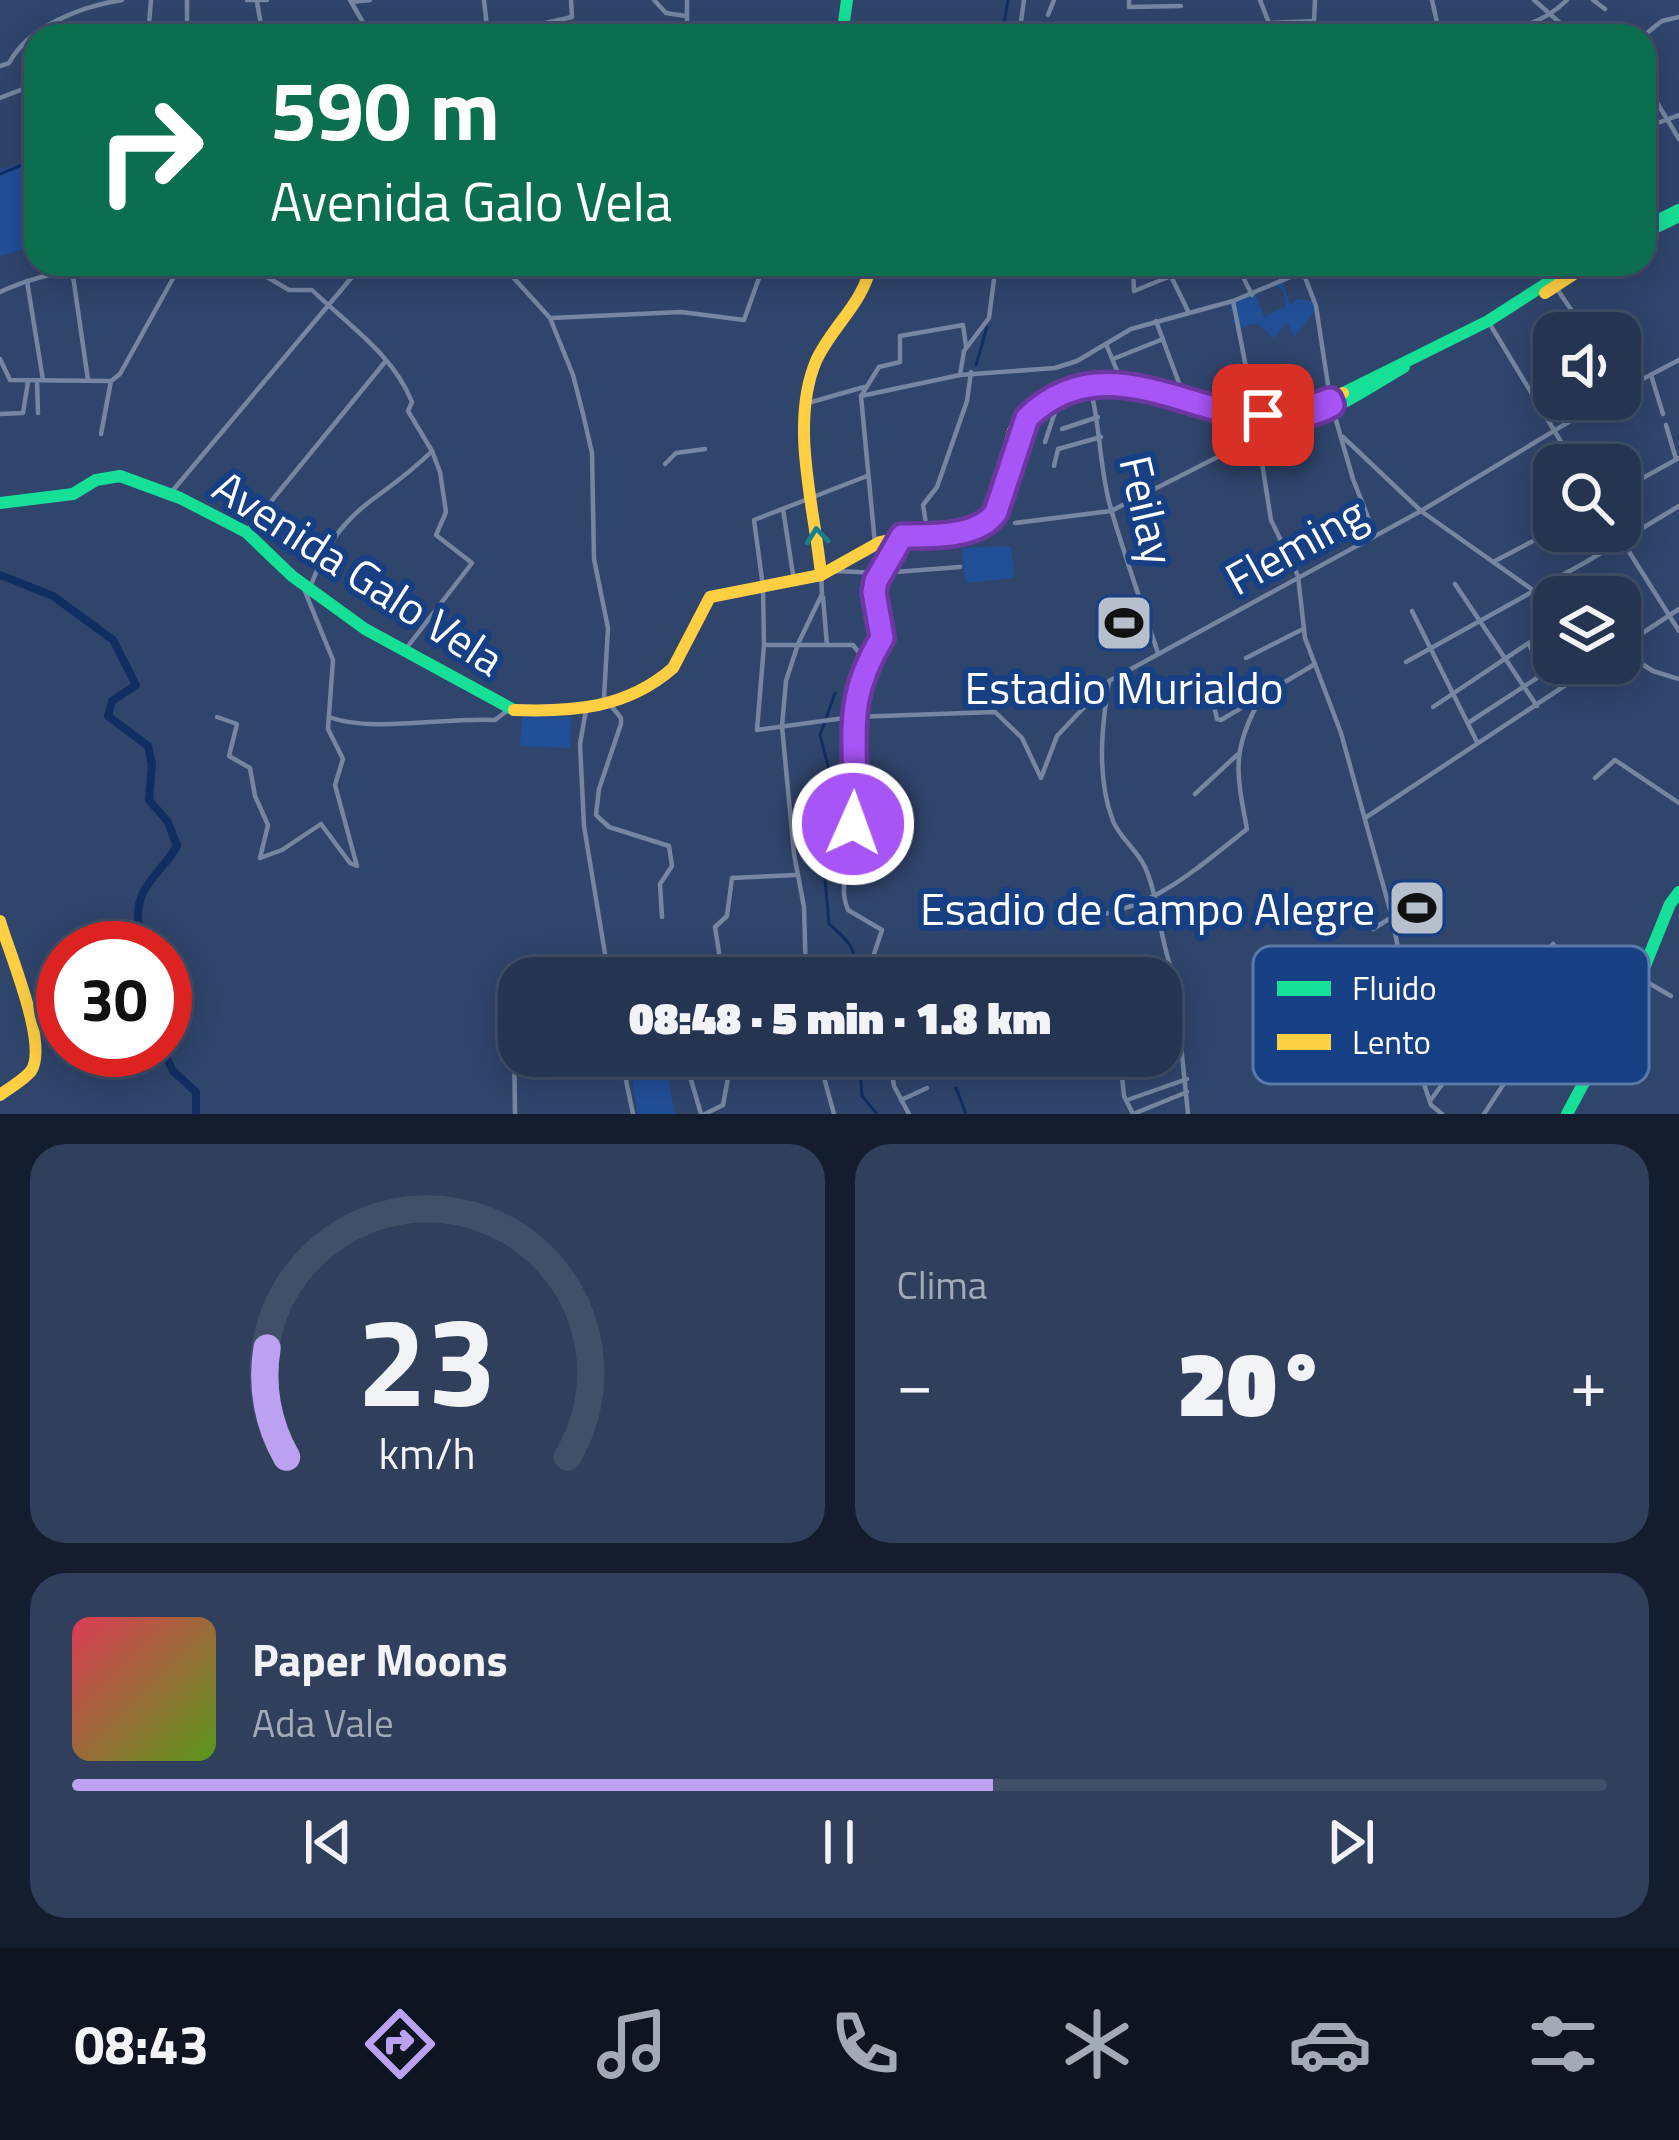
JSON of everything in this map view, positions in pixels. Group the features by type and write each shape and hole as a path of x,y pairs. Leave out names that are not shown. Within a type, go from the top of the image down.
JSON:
{"main road":[{"path":"827,573 812,496 808,403 814,366 825,342 868,276"},
{"name":"Avenida Galo Vela","path":"1553,284 1563,276"},
{"name":"Avenida Galo Vela","path":"0,503 73,494 96,481 120,476 246,532 307,586 365,628 508,710 586,710 608,695 628,696 669,673 709,598 827,573 875,544 985,517 992,510 1015,425 1036,402 1088,382 1120,378 1274,421 1303,418 1489,323 1567,276"},
{"name":"Avenida Galo Vela","path":"905,535 968,530 991,520 1022,425 1036,410 1088,382 1183,394"},
{"name":"Avenida Galo Vela","path":"1255,416 1294,413 1331,402"},
{"path":"1649,956 1679,892"},
{"path":"0,923 34,1018 36,1058 30,1072 0,1095"},
{"path":"1567,1114 1583,1084"}],"street":[{"path":"56,24 82,8 122,0"},
{"path":"248,0 267,0"},
{"path":"351,1 370,0"},
{"path":"539,24 572,16 571,0"},
{"path":"654,0 666,13 686,16"},
{"path":"686,24 687,0"},
{"path":"1048,15 1054,0"},
{"path":"1129,0 1129,7 1181,7"},
{"path":"1260,0 1268,23 1314,21 1316,0"},
{"path":"1534,0 1563,24"},
{"path":"1532,24 1553,14 1567,0"},
{"path":"1593,0 1605,9"},
{"path":"0,66 9,63 24,44"},
{"path":"1656,100 1679,139"},
{"path":"1656,122 1679,115"},
{"path":"0,292 46,276"},
{"path":"73,276 88,380"},
{"path":"0,358 10,380 111,381 120,374 175,276"},
{"path":"265,276 289,290 313,290 363,333 403,380 412,402 408,411 440,472 446,512 436,535 472,563 404,650"},
{"path":"169,495 353,276"},
{"path":"512,276 550,318 573,375 592,453 594,559 608,628 608,695 621,718 599,789 597,818 671,850 672,866 659,888 662,917"},
{"path":"550,318 681,312 744,320 760,276"},
{"path":"964,352 989,318 994,276"},
{"path":"1132,276 1135,291 1171,276 1188,311"},
{"path":"1242,276 1252,295"},
{"path":"861,396 971,372 1055,368 1077,362 1131,329 1233,301 1299,276"},
{"path":"1305,276 1316,306 1331,402 1358,495 1376,536"},
{"path":"27,281 40,380 38,413"},
{"path":"1553,284 1572,312"},
{"path":"1233,301 1271,520 1298,576 1303,628 1365,818 1398,946"},
{"path":"1156,321 1183,394"},
{"path":"1489,323 1562,444"},
{"path":"875,544 861,396 864,387 876,369 901,361 900,335 963,325 960,375"},
{"path":"1113,359 1163,339"},
{"path":"1106,344 1120,378"},
{"path":"1641,380 1679,360"},
{"path":"246,532 385,362"},
{"path":"927,530 923,505 937,487 968,401 971,372"},
{"path":"1651,375 1663,414"},
{"path":"0,414 23,413 28,380"},
{"path":"101,434 111,381"},
{"name":"Feilay","path":"1088,382 1098,417 1111,511 1158,653"},
{"path":"808,403 864,387"},
{"path":"26,395 38,396"},
{"path":"1045,442 1060,397"},
{"path":"24,404 38,404"},
{"path":"1062,429 1098,417"},
{"name":"Fleming","path":"853,717 995,712 1022,738 1040,777 1057,736 1109,681 1421,511 1570,420"},
{"path":"1015,523 1111,511 1271,430 1274,421"},
{"path":"1641,479 1677,458 1666,425"},
{"path":"1340,434 1421,511 1533,590 1406,662"},
{"path":"1054,466 1058,449 1101,437"},
{"path":"665,464 676,453 705,449"},
{"path":"217,717 237,724 229,756 250,768 255,796 268,825 260,858 282,850 321,824 354,867 335,785 343,759 329,735 333,660 319,632 307,586 343,524 432,451"},
{"path":"853,717 757,730 764,645 763,587 754,520 867,476"},
{"path":"1641,529 1679,506"},
{"path":"783,509 794,581"},
{"path":"873,957 882,930 848,910 842,884 849,863 855,801 853,717 864,670 882,638 874,592 905,535"},
{"path":"1494,561 1533,541"},
{"path":"1558,576 1602,552"},
{"path":"1629,552 1679,631"},
{"path":"806,957 805,907 796,874 782,726 786,681 798,644 827,573 960,567"},
{"path":"1455,584 1537,706"},
{"path":"822,593 827,644"},
{"path":"1641,635 1679,609"},
{"path":"1412,611 1478,742"},
{"path":"1246,658 1303,628"},
{"path":"1433,707 1533,641"},
{"path":"1468,723 1544,671 1528,644"},
{"path":"764,645 854,645 864,670"},
{"path":"1641,663 1679,680"},
{"path":"1212,697 1220,721 1315,664"},
{"path":"1109,681 1102,741 1108,799 1114,824 1145,868 1166,957"},
{"path":"1365,818 1569,684"},
{"path":"1072,919 1103,916 1153,899 1247,829 1237,785 1237,755 1262,696"},
{"path":"329,716 363,725 448,718 495,720 508,710"},
{"path":"586,710 580,744 584,826 606,957"},
{"path":"1195,794 1237,755"},
{"path":"1595,778 1616,760 1679,803"},
{"path":"720,957 715,927 727,916 731,878 796,874"},
{"path":"1373,929 1392,917"},
{"path":"1649,983 1671,996"},
{"path":"1182,1032 1188,1114"},
{"path":"515,1077 515,1114"},
{"path":"625,1077 633,1114"},
{"path":"691,1077 703,1114 723,1105 728,1077"},
{"path":"824,1077 834,1114"},
{"path":"895,1077 909,1114"},
{"path":"1123,1077 1135,1114 1187,1092"},
{"path":"1128,1100 1186,1078"},
{"path":"1426,1084 1430,1101 1442,1114"},
{"path":"1430,1101 1442,1084"},
{"path":"1484,1114 1504,1084"},
{"path":"901,1100 927,1088"}],"shaded area":[{"path":"24,163 24,249 0,256 0,170"},
{"path":"1283,282 1290,305 1297,299 1313,301 1315,310 1295,337 1287,322 1274,338 1258,324 1241,328 1230,320 1237,320 1226,303 1255,293 1264,317 1286,307 1284,292 1276,285"},
{"path":"1011,546 1014,578 965,583 962,548"},
{"name":"Estadio Murialdo","path":"1129,595 1145,642 1120,653 1103,604"},
{"path":"522,715 572,717 570,748 520,746"},
{"name":"Esadio de Campo Alegre","path":"1431,882 1443,914 1401,937 1392,903"},
{"path":"632,1077 668,1077 675,1114 638,1114"}],"waterway":[{"path":"1004,24 1008,0"},
{"path":"0,174 24,164"},
{"path":"976,365 987,327"},
{"path":"0,575 53,596 113,640 136,685 112,701 108,716 148,746 152,764 149,800 168,822 177,846 144,890 139,921"},
{"path":"835,693 820,735 832,781 825,879 829,924 851,947 854,957"},
{"path":"180,1077 196,1092 196,1114"},
{"path":"861,1077 862,1096 877,1114"},
{"path":"956,1088 966,1114"}],"traffic: fast":[{"path":"844,24 847,0"},
{"path":"1656,221 1679,210"},
{"path":"1656,227 1679,216"},
{"path":"1343,393 1488,321 1558,276"},
{"path":"1008,470 1027,423 1043,406 1067,394 1123,387 1230,414 1286,420 1332,408 1404,367"},
{"path":"0,503 73,494 96,480 120,476 180,498 246,532 292,576 365,629 514,710"},
{"path":"1649,956 1679,892"},
{"path":"1567,1114 1583,1084"}],"traffic: slow":[{"path":"821,575 804,439 808,386 823,348 868,276"},
{"path":"1545,293 1571,276"},
{"path":"514,710 598,705 655,682 673,668 710,597 821,575 880,542 978,521 992,510 1022,414 1079,381 1120,378 1267,414 1300,410 1343,393"},
{"path":"933,534 979,526 998,507"},
{"path":"0,921 35,1041 31,1071 0,1095"}],"place":[{"name":"Estadio Murialdo","path":"1124,623"},
{"name":"Esadio de Campo Alegre","path":"1417,908"}],"route":[{"path":"853,824 853,705 866,662 882,638 876,581 902,536 968,530 989,522 1027,418 1084,386 1119,384 1268,420 1303,418 1332,405 1330,400 1309,410 1263,415"}]}
